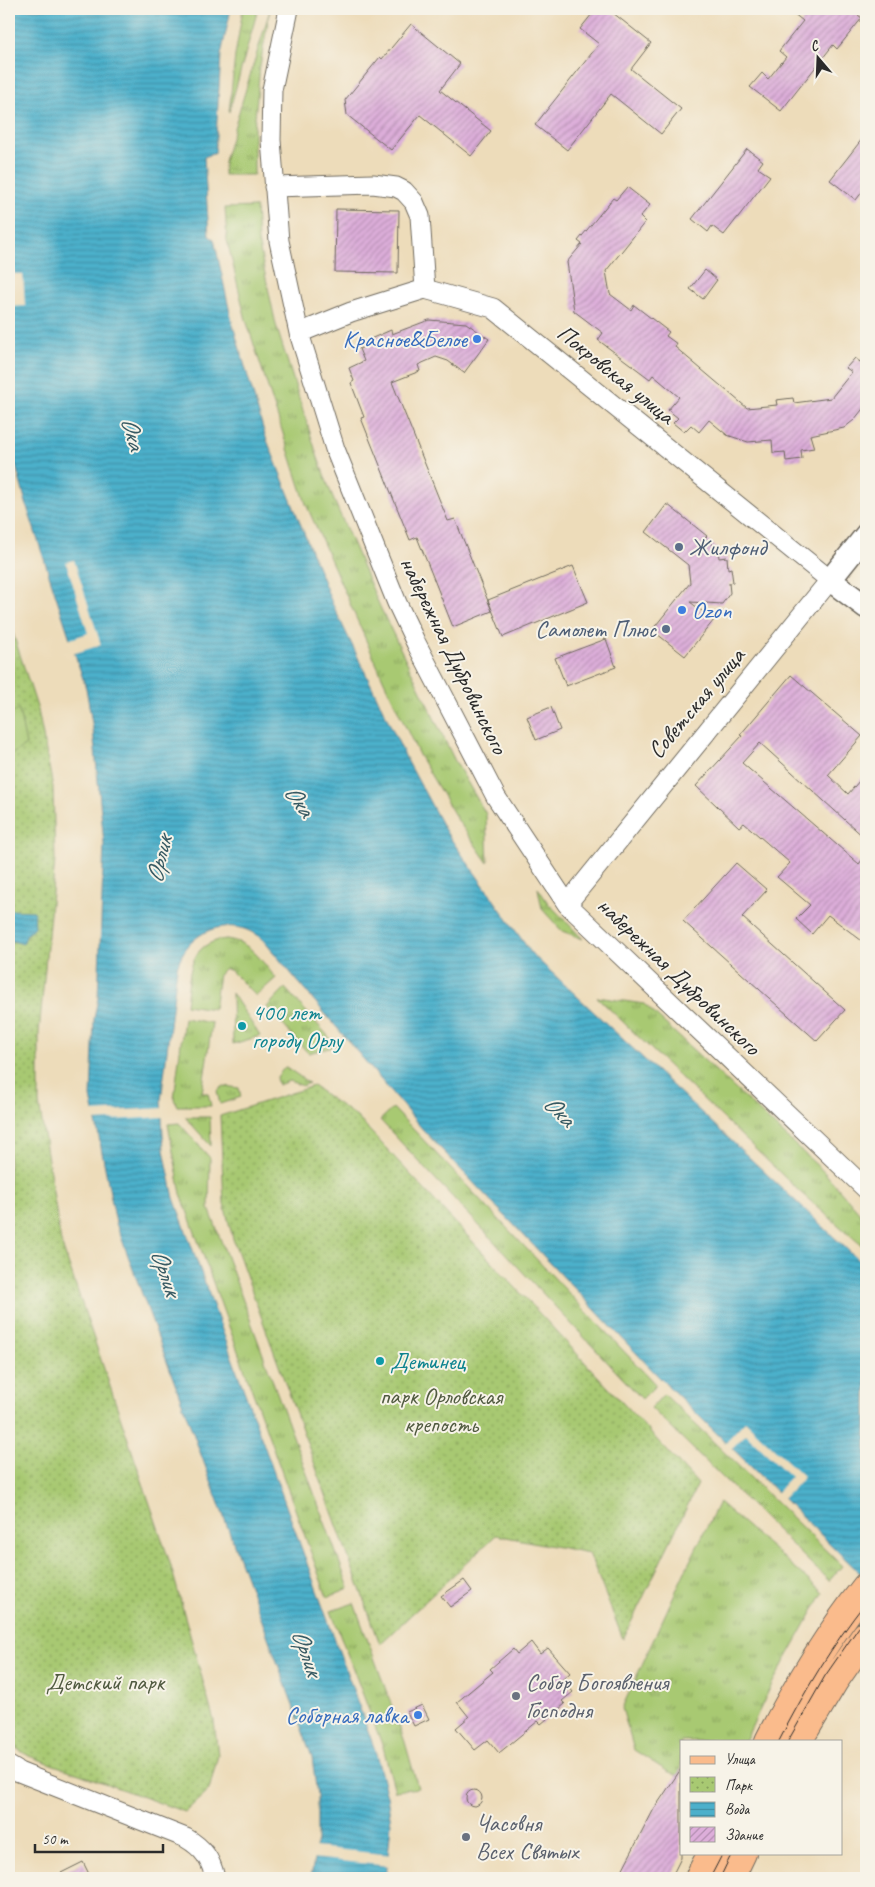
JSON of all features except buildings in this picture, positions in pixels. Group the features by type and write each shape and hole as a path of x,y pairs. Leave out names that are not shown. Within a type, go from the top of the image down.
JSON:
{"main road":[{"path":"786,1736 821,1647 866,1587"},
{"path":"786,1736 834,1680 866,1635"},
{"path":"699,1878 711,1854"},
{"path":"730,1878 742,1854"}],"street":[{"name":"набережная Дубровинского","path":"289,9 272,90 271,140 279,242 299,333 334,449 397,603 496,797 567,904 866,1189"},
{"path":"274,187 372,184 396,187 404,191 414,202 420,216 425,289 351,312 299,333"},
{"name":"Покровская улица","path":"425,289 493,308 866,607"},
{"name":"Советская улица","path":"567,904 866,535"},
{"path":"9,1766 19,1772 186,1838 205,1852 212,1865 215,1878"}],"green space":[{"path":"243,9 258,9 229,112 235,56"},
{"path":"270,10 260,66 254,128 254,175 224,175 224,161"},
{"path":"256,207 258,241 276,325 318,458 333,498 381,609 455,761 486,814 488,863 457,819 419,755 384,681 306,504 246,320 227,240 225,208"},
{"name":"Детский парк","path":"9,621 38,710 53,787 55,860 39,1033 39,1103 61,1242 170,1563 214,1721 218,1755 209,1790 185,1812 29,1756 9,1744"},
{"path":"19,710 26,745 9,756 9,714"},
{"path":"538,888 548,903 583,939 562,931 542,909"},
{"path":"226,939 243,944 249,948 276,978 256,996 230,970 224,969 219,974 214,1009 186,1005 190,972 197,954 213,942"},
{"path":"285,988 337,1046 308,1053 267,1007"},
{"path":"232,993 260,1036 233,1044"},
{"path":"597,997 644,1004 824,1172 866,1220 866,1249 800,1192"},
{"path":"184,1018 212,1023 202,1093 208,1093 211,1106 177,1106 174,1099"},
{"path":"285,1067 309,1083 303,1086 289,1081 278,1085 276,1078"},
{"path":"224,1086 239,1088 241,1097 220,1104 217,1091"},
{"name":"парк Орловская крепость","path":"313,1086 357,1117 698,1484 623,1639 589,1553 496,1535 380,1644 233,1239 224,1204 220,1116"},
{"path":"393,1108 656,1385 642,1399 380,1120"},
{"path":"185,1117 210,1117 211,1146"},
{"path":"179,1123 210,1158 209,1208 349,1588 327,1597 181,1194 168,1124"},
{"path":"664,1394 842,1566 829,1581 651,1408"},
{"path":"719,1502 823,1593 772,1684 745,1740 680,1740 680,1777 667,1771 634,1750 622,1708"},
{"path":"354,1603 405,1742 418,1788 395,1791 383,1747 331,1611"}],"water":[{"path":"9,9 231,9 221,55 215,153 204,157 209,236 214,239 232,322 265,435 332,603 406,758 446,832 532,954 866,1267 866,1579 660,1378 424,1131 263,940 251,932 225,927 212,929 190,943 182,954 177,968 161,1101 164,1150 174,1198 375,1750 387,1796 391,1823 386,1878 311,1878 317,1841 317,1795 312,1757 116,1223 91,1097 94,1019 98,998 104,844 93,729 86,688 28,510 9,441"},
{"path":"9,910 34,911 35,927 27,934 23,944 9,940"}],"pier":[{"path":"9,242 11,242 14,274 23,274 25,306 9,307"},
{"path":"74,560 101,645 72,654 68,640 88,633 66,562"},
{"path":"164,1108 165,1117 93,1121 92,1118 92,1112"},
{"path":"745,1421 804,1477 783,1499 776,1493 791,1477 746,1434 731,1449 725,1443"},
{"path":"314,1847 392,1855 390,1866 312,1858"}],"tram line":[{"path":"780,1740 819,1669 866,1602"},
{"path":"789,1740 825,1676 866,1617"},
{"path":"710,1878 722,1854"},
{"path":"720,1878 732,1854"}],"place":[{"name":"Красное&Белое","path":"477,339"},
{"name":"Жилфонд","path":"679,547"},
{"name":"Ozon","path":"682,610"},
{"name":"Самолет Плюс","path":"666,629"},
{"name":"400 лет городу Орлу","path":"242,1026"},
{"name":"Детинец","path":"380,1361"},
{"name":"Собор Богоявления Господня","path":"516,1696"},
{"name":"Соборная лавка","path":"418,1715"},
{"name":"Часовня Всех Святых","path":"466,1837"}],"water label":[{"name":"Ока","path":"134,433"},
{"name":"Ока","path":"300,800"},
{"name":"Орлик","path":"158,859"},
{"name":"Ока","path":"560,1110"},
{"name":"Орлик","path":"167,1272"},
{"name":"Орлик","path":"308,1652"}]}
